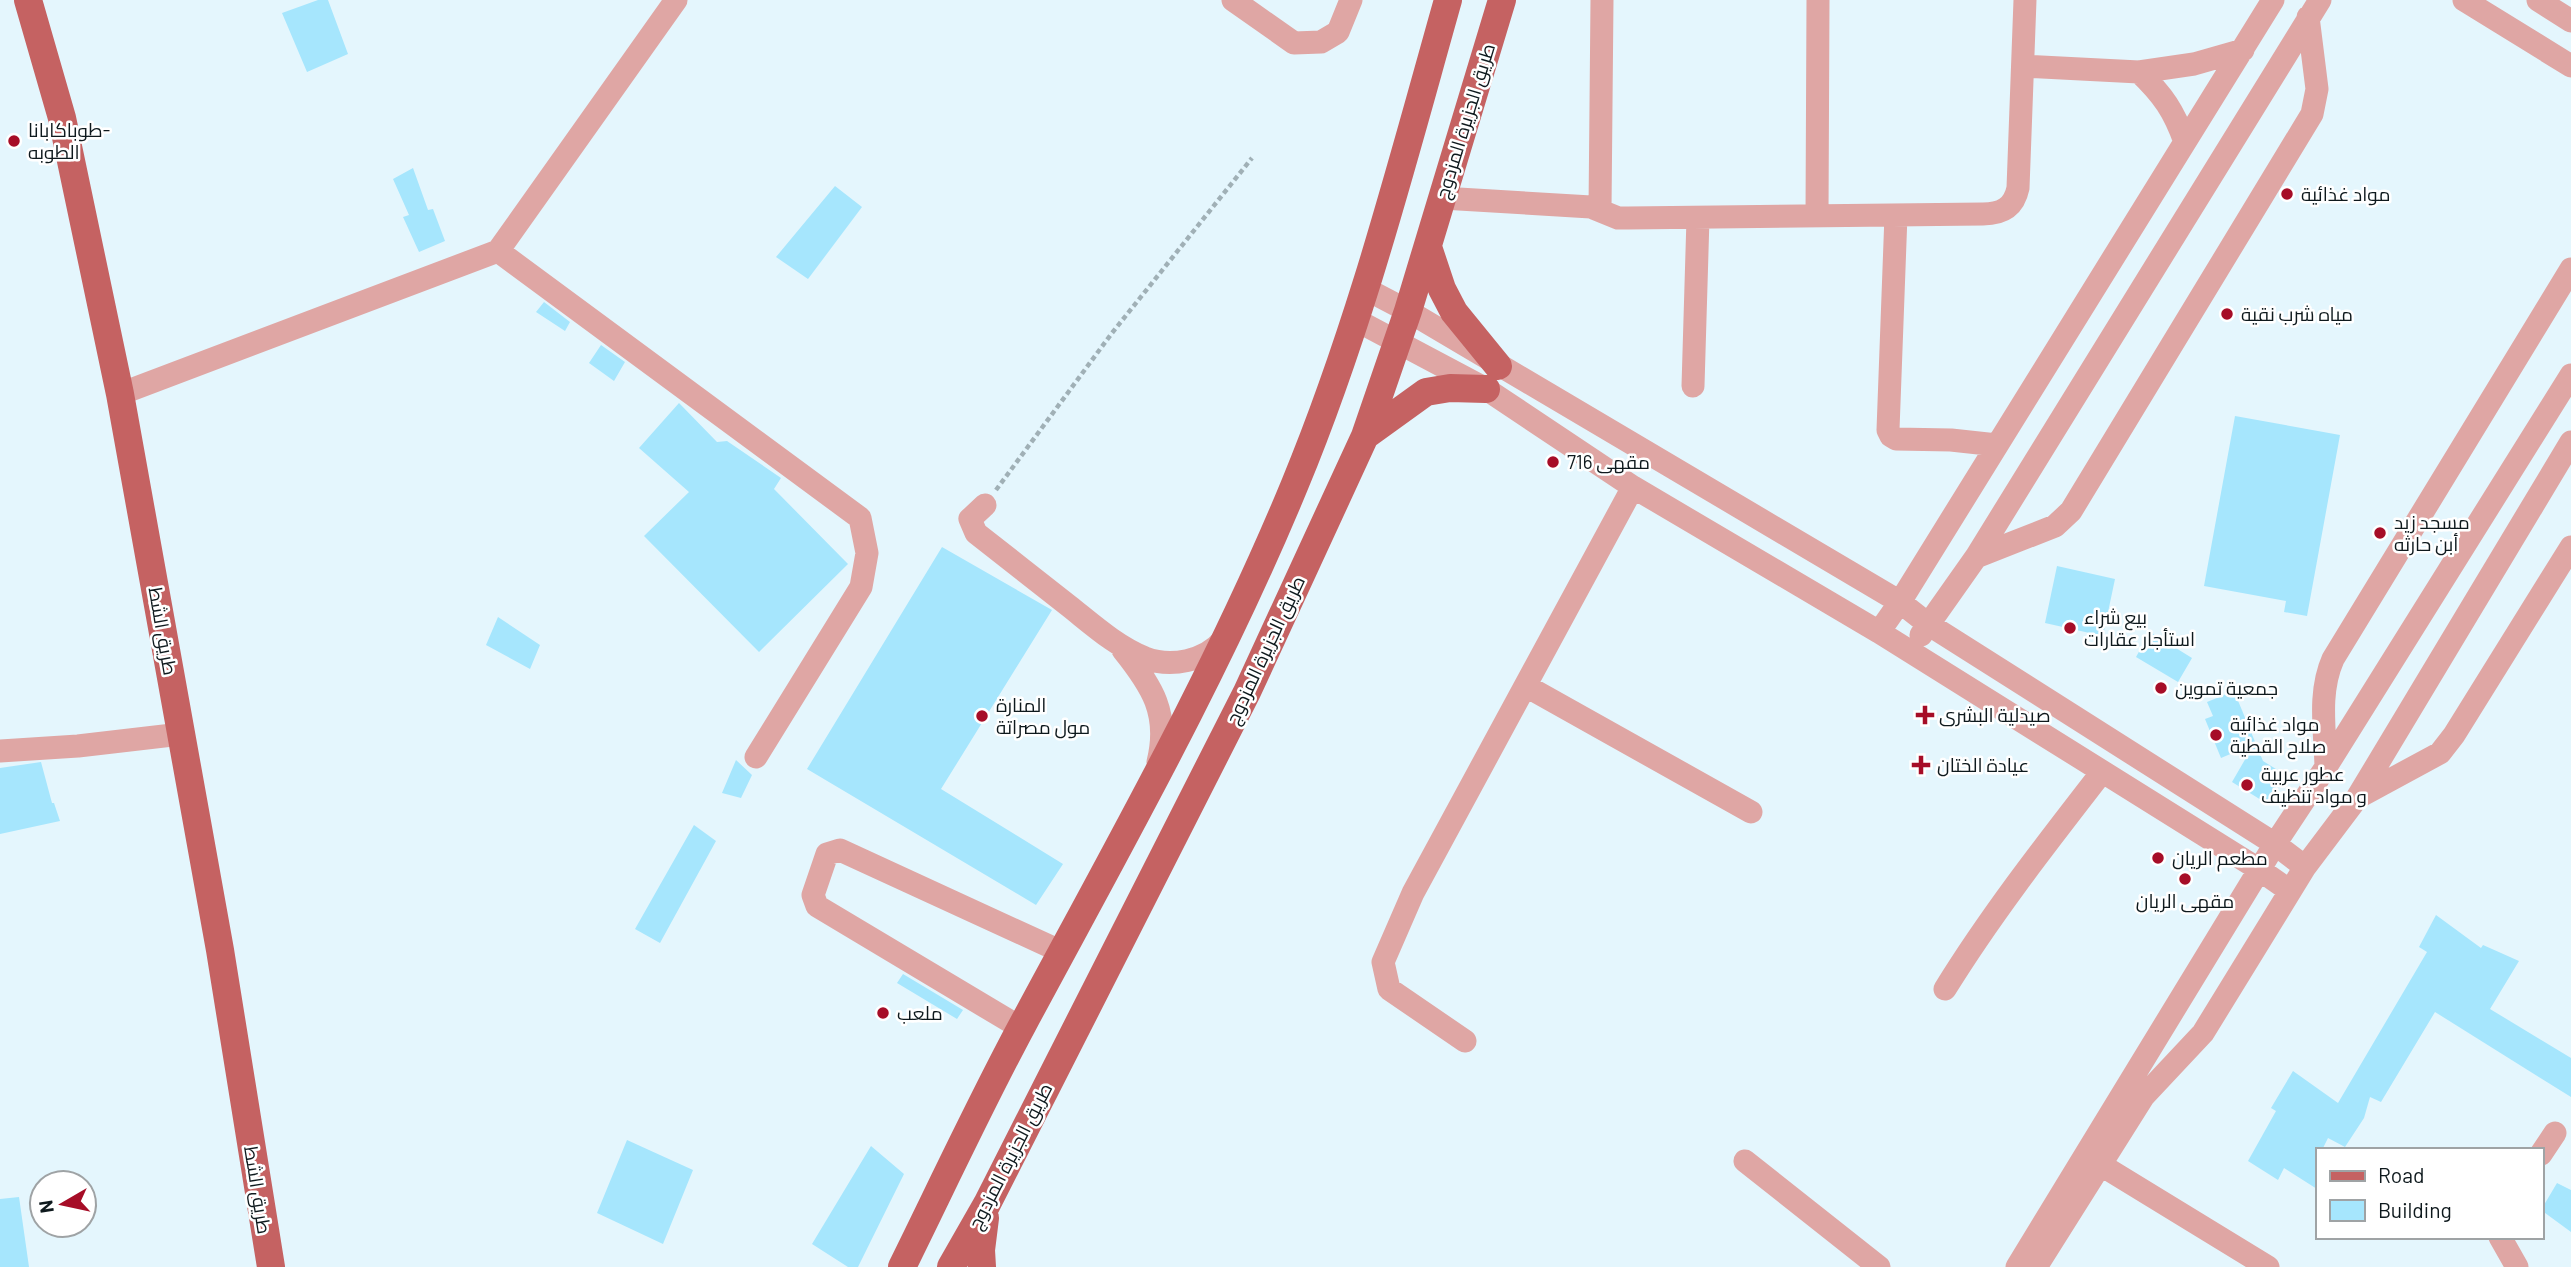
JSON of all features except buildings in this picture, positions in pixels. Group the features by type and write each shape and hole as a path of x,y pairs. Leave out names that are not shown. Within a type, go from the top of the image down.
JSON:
{"main road":[{"name":"طريق الشط","path":"28,0 62,118 120,394 220,950 271,1267"},
{"name":"طريق الجزيرة المزدوج","path":"902,1267 1021,1028 1149,791 1230,632 1296,483 1366,289 1448,0"},
{"name":"طريق الجزيرة المزدوج","path":"951,1267 987,1204 1247,692 1366,436 1428,247 1502,0"},
{"path":"1366,436 1426,392 1492,377 1442,289 1428,247"},
{"path":"982,1267 981,1250 987,1204"}],"street":[{"path":"120,394 498,251 676,0"},
{"path":"1233,0 1294,43 1321,42 1338,32 1351,0"},
{"path":"1600,210 1602,0"},
{"path":"1818,0 1818,216"},
{"path":"1442,198 1591,207 1618,218 2001,212 2014,202 2018,188 2025,0"},
{"path":"1879,632 2273,0"},
{"path":"2464,0 2571,66"},
{"path":"2538,0 2571,21"},
{"path":"1976,557 2055,526 2071,510 2312,114 2317,89 2314,9"},
{"path":"1911,653 1928,624 1976,557 2314,9"},
{"path":"2022,66 2139,72 2194,64 2243,50"},
{"path":"2139,72 2160,92 2176,117 2185,142"},
{"path":"1896,215 1888,429 1891,436 1896,439 1951,440 1997,445"},
{"path":"1693,386 1698,218"},
{"path":"498,251 860,518 867,553 861,587 755,757"},
{"path":"2326,767 2323,702 2325,678 2333,659 2571,269"},
{"path":"1366,289 1408,311 1633,488 1879,632 2290,891"},
{"path":"1356,320 1397,342 1492,377 1900,602 1928,624 2275,844 2305,867"},
{"path":"2036,1267 2092,1160 2275,844 2571,375"},
{"path":"2017,1267 2092,1160 2143,1097 2203,1033 2305,867 2357,798 2571,442"},
{"path":"1465,1041 1389,989 1383,962 1413,893 1633,488"},
{"path":"985,505 970,519 976,533 1119,645 1147,659 1172,662 1205,655 1215,649 1230,632"},
{"path":"2357,798 2440,753 2454,735 2571,547"},
{"path":"1119,645 1146,678 1156,698 1160,716 1163,737 1149,791"},
{"path":"1526,686 1751,812"},
{"path":"0,751 78,746 181,734"},
{"path":"1945,989 2019,880 2102,772"},
{"path":"1021,1028 817,906 813,895 827,854 841,850 1062,952"},
{"path":"2543,1151 2555,1133"},
{"path":"2092,1160 2268,1267"},
{"path":"1745,1161 1880,1267"},
{"path":"2501,1239 2517,1267"}],"path":[{"path":"985,505 1112,333 1252,158"}],"place":[{"name":"طوباكابانا- الطوبه","path":"14,141"},
{"name":"مواد غذائية","path":"2287,194"},
{"name":"مياه شرب نقية","path":"2227,314"},
{"name":"مقهى 716","path":"1553,462"},
{"name":"مسجد زيد أبن حارثه","path":"2380,533"},
{"name":"بيع شراء استأجار عقارات","path":"2070,628"},
{"name":"جمعية تموين","path":"2161,688"},
{"name":"صيدلية البشرى","path":"1925,715"},
{"name":"المنارة مول مصراتة","path":"982,716"},
{"name":"مواد غذائية صلاح القطية","path":"2216,735"},
{"name":"عيادة الختان","path":"1921,765"},
{"name":"عطور عربية و مواد تنظيف","path":"2247,785"},
{"name":"مطعم الريان","path":"2158,858"},
{"name":"مقهى الريان","path":"2185,879"},
{"name":"ملعب","path":"883,1013"}]}
